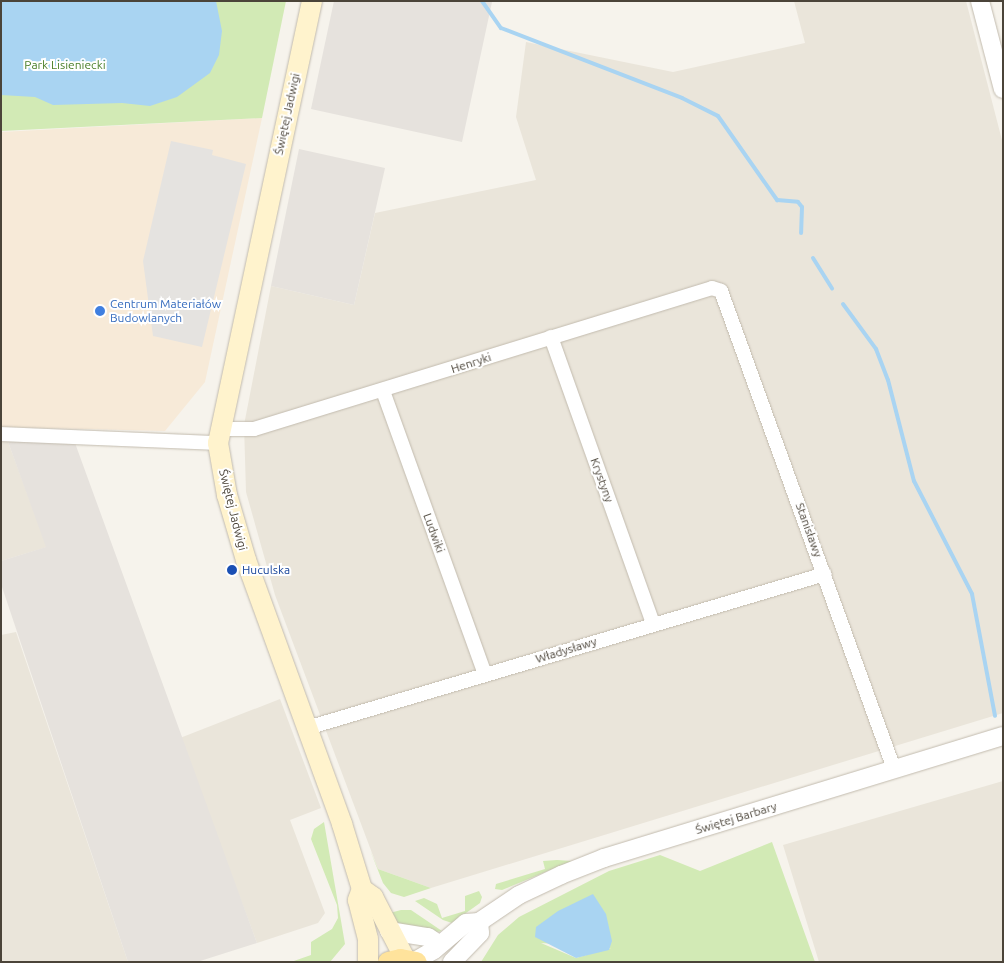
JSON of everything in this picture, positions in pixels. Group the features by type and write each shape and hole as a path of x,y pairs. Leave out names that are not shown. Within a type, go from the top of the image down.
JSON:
{"main road":[{"name":"Świętej Jadwigi","path":"312,1 219,436 227,495 246,560 307,728 362,889 373,897 406,961"},
{"name":"Świętej Jadwigi","path":"362,889 358,900 368,939 368,962"}],"street":[{"path":"980,1 1003,89"},
{"name":"Henryki","path":"219,436 254,429 383,391 712,288 721,291"},
{"name":"Stanisławy","path":"721,291 894,769"},
{"name":"Krystyny","path":"551,337 653,623"},
{"name":"Ludwiki","path":"383,391 485,674"},
{"path":"1,434 219,436"},
{"name":"Władysławy","path":"307,728 653,623 825,574"},
{"name":"Świętej Barbary","path":"406,961 440,945 466,923 479,922 538,885 604,858 1003,736"},
{"path":"452,962 480,933 479,922"},
{"path":"389,931 428,937 440,945"}],"shaded area":[{"path":"334,1 492,2 462,142 311,109"},
{"path":"794,1 966,1 1003,144 1003,713 431,888 378,869 275,595 246,492 244,425 271,286 354,305 375,213 536,180 516,117 526,42 673,72 805,43"},
{"path":"262,118 205,382 165,431 1,427 1,132"},
{"path":"171,141 213,150 212,155 246,164 202,347 153,336 143,261"},
{"path":"299,149 385,168 354,305 271,286"},
{"path":"7,439 47,547 1,561 1,440"},
{"path":"7,439 75,443 257,943 197,962 128,962 1,584 1,561 46,547"},
{"path":"16,632 128,962 1,962 1,635"},
{"path":"280,699 321,808 290,820 325,913 318,923 257,943 180,738"},
{"path":"1003,781 1003,962 819,962 783,845"}],"green space":[{"name":"Park Lisieniecki","path":"1,1 286,1 262,118 1,131"},
{"path":"324,822 345,944 330,962 291,962 311,955 311,942 332,929 338,918 337,905 311,839 314,829"},
{"path":"772,842 815,962 481,962 498,935 519,917 609,871 660,855 700,871","holes":["541,943 611,948 576,958"]},
{"path":"370,850 378,869 431,888 404,897 391,893 383,883"},
{"path":"543,861 572,861 502,890 495,889 496,884 545,869"},
{"path":"479,891 482,897 480,903 452,923 443,920 415,901 424,898 437,904 442,918 465,911 465,896"},
{"path":"401,910 411,910 442,931 432,933 398,926 386,914"}],"water":[{"name":"Park Lisieniecki","path":"1,1 216,1 222,31 219,55 210,73 177,97 150,106 122,103 53,105 35,97 1,95"},
{"path":"593,894 606,914 612,941 609,950 576,958 535,937 536,927 558,911"}],"waterway":[{"path":"482,1 501,28 682,98 718,116 777,200 798,202 802,207 801,233"},
{"path":"813,258 832,288"},
{"path":"843,304 876,349 888,380 914,481 972,594 995,716"}],"place":[{"name":"Centrum Materiałów Budowlanych","path":"100,311"},
{"name":"Huculska","path":"232,570"}]}
